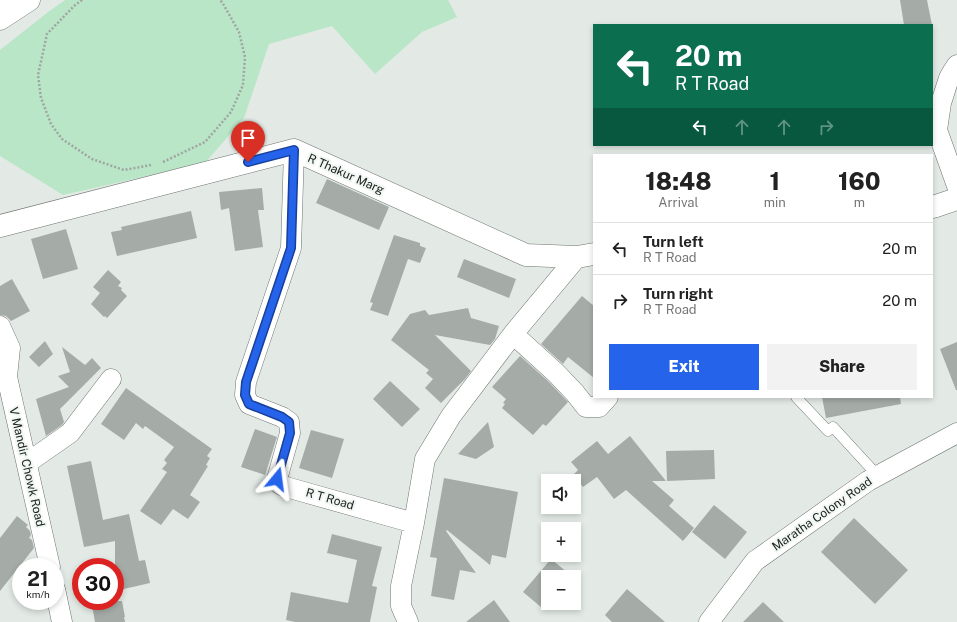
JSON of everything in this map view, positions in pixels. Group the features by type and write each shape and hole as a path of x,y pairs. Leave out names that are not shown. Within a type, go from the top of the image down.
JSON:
{"street":[{"path":"4,11 29,0"},
{"path":"957,65 950,78 941,103 937,130 957,186"},
{"name":"R Thakur Marg","path":"0,226 294,150 526,255 586,255"},
{"name":"R T Road","path":"294,150 291,248 246,382 245,395 249,404 282,417 289,422 290,433 277,479 280,484 286,487 414,523"},
{"path":"933,207 957,199"},
{"path":"408,622 401,606 401,586 414,523 424,459 451,416 513,334 586,255"},
{"name":"V Mandir Chowk Road","path":"0,326 10,348 3,374 27,464 48,558"},
{"path":"513,334 556,373 586,407 599,407 607,398"},
{"path":"27,464 70,433 112,379"},
{"name":"Maratha Colony Road","path":"709,622 755,561 868,481 957,433"},
{"path":"59,610 62,622"}],"lane":[{"path":"797,398 828,431 833,427 878,476"}],"path":[{"path":"82,0 74,6 47,34 38,75 41,98 51,124 62,139 92,159 124,170 154,165"},
{"path":"161,163 205,142 231,112 242,85 245,57 239,32 222,2 219,0"}],"green space":[{"path":"65,0 448,0 457,17 422,32 375,74 332,26 269,44 244,118 206,162 63,195 0,156 0,50"}],"building":[{"path":"900,0 927,0 932,24 904,24"},
{"path":"327,179 389,207 379,230 316,203"},
{"path":"262,188 264,210 258,210 263,247 235,251 229,208 221,210 219,192"},
{"path":"191,211 197,238 117,256 111,232 122,230 121,227"},
{"path":"66,229 78,269 43,279 31,239"},
{"path":"394,235 420,243 420,246 426,248 420,263 408,259 388,316 370,310 373,303 370,302"},
{"path":"464,259 516,279 509,298 457,277"},
{"path":"108,270 121,282 118,286 122,288 121,290 127,296 107,318 105,316 104,317 91,304 100,293 93,287"},
{"path":"12,279 30,311 11,321 6,316 0,315 0,286"},
{"path":"582,296 593,305 593,377 568,357 563,364 541,344"},
{"path":"468,308 471,318 499,326 495,339 490,345 435,335 471,371 441,403 425,388 433,379 426,373 429,370 391,340 410,314 425,310 429,315"},
{"path":"45,341 53,354 39,367 29,357"},
{"path":"957,342 957,390 956,390 940,349"},
{"path":"62,347 85,365 92,358 101,368 60,409 64,422 46,436 36,399 69,387 58,376 70,372"},
{"path":"520,356 548,381 568,402 546,426 543,424 533,435 502,408 506,399 492,387"},
{"path":"390,381 420,409 402,427 373,399"},
{"path":"126,388 212,449 207,456 210,458 206,465 208,466 190,495 200,502 188,519 173,509 161,525 140,511 167,472 162,469 167,463 164,460 174,447 145,426 143,429 136,423 124,440 101,424"},
{"path":"822,398 900,398 901,404 826,418"},
{"path":"488,422 494,447 476,459 458,454"},
{"path":"255,429 277,437 265,475 241,467"},
{"path":"311,430 344,439 332,478 299,468"},
{"path":"630,436 666,481 652,481 674,500 669,506 694,528 683,541 626,490 614,499 597,477 583,487 581,485 581,474 574,474 578,470 571,462 597,441 608,454"},
{"path":"714,450 715,479 667,481 666,451"},
{"path":"91,461 103,520 129,514 139,561 145,560 150,583 124,589 124,558 115,558 115,541 84,547 67,466"},
{"path":"444,478 518,492 506,558 492,555 490,565 447,530 446,531 476,573 460,570 454,600 431,596 437,558 430,557"},
{"path":"714,505 747,532 725,559 692,532"},
{"path":"17,516 28,525 26,527 30,531 31,535 29,538 32,540 34,548 26,558 12,558 12,576 0,591 0,538"},
{"path":"854,518 908,570 875,604 821,552"},
{"path":"332,534 382,547 372,586 377,587 370,622 295,622 286,620 291,592 348,603 357,560 327,553"},
{"path":"548,562 555,562 564,570 542,570"},
{"path":"541,571 541,607 523,592"},
{"path":"627,589 665,622 612,622 605,615"},
{"path":"494,600 510,622 466,622"},
{"path":"763,602 784,622 743,622"},
{"path":"93,610 124,610 125,622 95,622"}],"route":[{"path":"248,162 294,150 291,248 246,382 245,395 249,404 282,417 289,422 290,433 277,479"}]}
